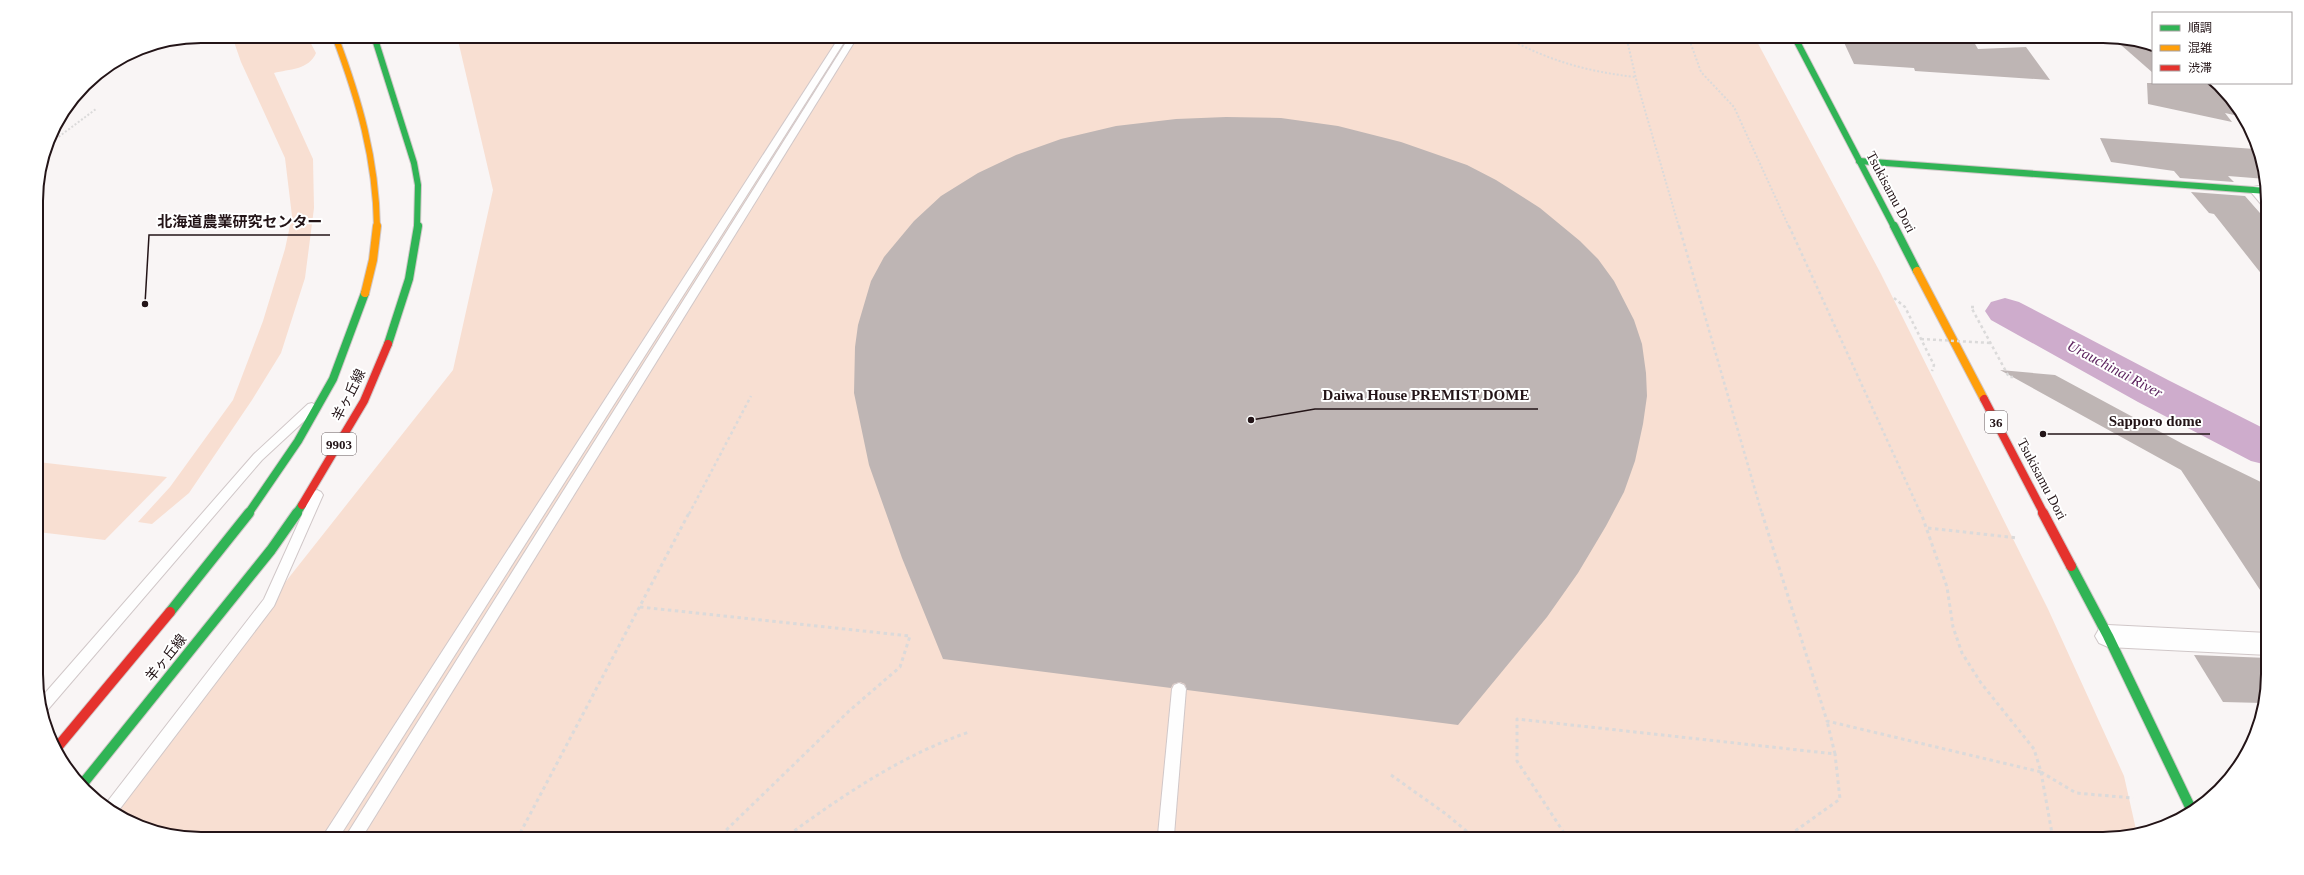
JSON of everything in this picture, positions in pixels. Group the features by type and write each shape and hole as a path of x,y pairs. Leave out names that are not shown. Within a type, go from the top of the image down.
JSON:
{"main road":[{"name":"羊ヶ丘線","path":"59,745 248,515 278,474 325,394 353,332 373,261 378,212 373,159 337,43"},
{"name":"羊ヶ丘線","path":"85,781 271,550 312,490 364,401 395,328 413,260 417,221 417,190 414,164 376,43"},
{"name":"Tsukisamu Dori","path":"1798,43 2108,636 2190,806"},
{"path":"1859,161 2261,194"}],"street":[{"path":"2108,636 2261,644"}],"lane":[{"path":"333,832 840,43"},
{"path":"356,832 850,43"},
{"path":"46,703 258,457 325,394"},
{"path":"113,805 269,602 347,430"},
{"path":"1166,832 1179,689"}],"path":[{"path":"1516,43 1534,53 1562,64 1596,73 1636,77"},
{"path":"1628,43 1636,77 1780,575 1827,721 1835,754 1840,799 1794,832"},
{"path":"1691,43 1701,72 1734,107 1928,528 1947,586 1953,627 1962,653 1981,683 2034,749 2041,772 2052,832"},
{"path":"55,139 96,109"},
{"path":"1894,298 1905,307 1934,365 1932,371"},
{"path":"1974,307 1971,308 2009,377 2013,377"},
{"path":"1921,339 1991,343"},
{"path":"521,832 751,396"},
{"path":"1928,528 2018,538"},
{"path":"640,607 910,636 900,667 849,711 723,832"},
{"path":"1563,832 1517,761 1517,719 1835,754"},
{"path":"1827,721 2041,772 2076,793 2133,798"},
{"path":"792,832 844,793 936,742 969,732"},
{"path":"1391,775 1416,795 1464,826 1470,832"}],"shaded area":[{"path":"234,43 311,43 316,53 313,59 304,66 274,73 313,159 314,208 305,278 281,353 252,400 189,493 152,524 138,522 170,487 233,400 263,321 285,249 292,216 285,158 241,62"},
{"path":"459,43 1758,43 1881,274 2048,609 2124,776 2136,829 2114,832 190,832 150,824 122,811 111,803 453,370 493,190"},
{"path":"43,463 167,477 105,540 43,533"}],"building":[{"path":"1844,43 1974,43 1978,49 2026,47 2050,80 1915,71 1914,68 1854,64"},
{"path":"2119,44 2152,50 2152,72"},
{"path":"2147,83 2209,84 2222,97 2236,115 2225,113 2232,122 2148,104"},
{"path":"1226,117 1281,118 1338,126 1401,142 1467,165 1496,180 1540,208 1580,241 1598,259 1614,281 1634,320 1642,344 1646,373 1647,396 1635,461 1624,492 1578,573 1547,617 1458,725 1187,690 1185,684 1180,682 1173,684 1171,688 943,659 902,558 869,465 854,393 855,347 858,325 871,281 884,257 914,221 941,196 978,173 1016,155 1061,139 1116,126 1176,119"},
{"path":"2100,138 2253,149 2260,179 2228,176 2234,182 2180,178 2174,171 2111,162"},
{"path":"2191,192 2245,196 2261,214 2261,273 2214,214 2209,213"},
{"path":"2000,370 2055,375 2183,444 2261,482 2261,591 2181,470"},
{"path":"2194,655 2261,658 2261,685 2258,703 2223,702"}],"waterway":[{"name":"Urauchinai River","path":"2005,311 2153,391 2261,446"}],"traffic: fast":[{"path":"376,43 414,163 418,185 419,207 414,255 409,279 396,324 388,344"},
{"path":"1798,43 1917,271"},
{"path":"1859,161 2261,191"},
{"path":"170,612 237,529 298,441 338,368 365,293"},
{"path":"85,781 271,550 302,505"},
{"path":"2071,566 2108,636 2190,806"}],"traffic: slow":[{"path":"338,43 357,99 366,131 376,195 377,227 373,260 365,293"},
{"path":"1917,271 1984,399"}],"traffic: jam":[{"path":"302,505 364,401 388,344"},
{"path":"1984,399 2071,566"},
{"path":"59,745 170,612"}],"place":[{"name":"北海道農業研究センター","path":"145,304"},
{"name":"Daiwa House PREMIST DOME","path":"1251,420"},
{"name":"Sapporo dome","path":"2043,434"}]}
